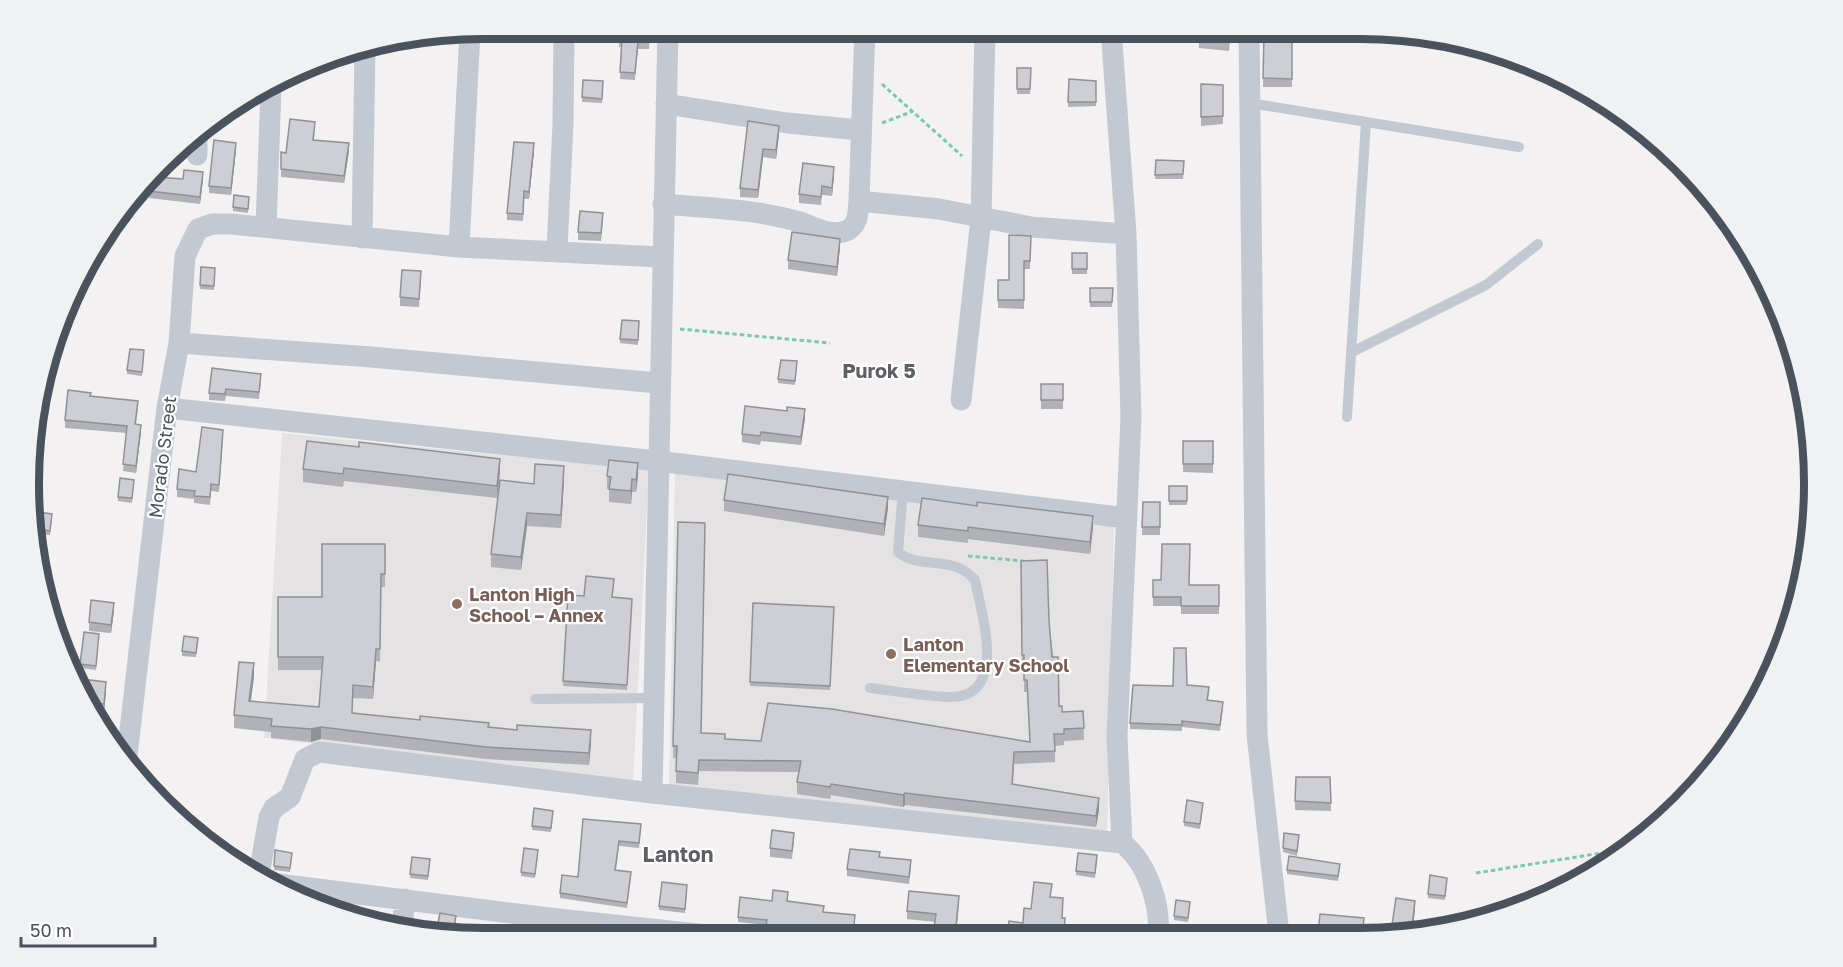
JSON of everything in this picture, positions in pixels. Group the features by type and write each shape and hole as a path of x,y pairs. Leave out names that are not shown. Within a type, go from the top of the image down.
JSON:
{"street":[{"path":"459,247 470,39"},
{"path":"557,250 563,124 564,39"},
{"path":"652,793 658,384 668,39"},
{"path":"663,204 752,212 800,222 830,232 841,232 852,227 858,215 859,201 864,39"},
{"path":"961,400 981,219 985,39"},
{"path":"1112,39 1126,234 1131,418 1117,737 1122,843"},
{"path":"1249,39 1257,734 1278,928"},
{"path":"362,238 365,55"},
{"path":"266,227 267,96"},
{"path":"666,104 787,123 860,130"},
{"path":"197,144 197,155"},
{"path":"859,201 939,209 981,219 1042,229 1126,234"},
{"name":"Morado Street","path":"128,749 167,408 179,343 185,256 198,229 212,224 266,227 459,247 557,250 661,257"},
{"path":"179,343 371,357 658,384"},
{"path":"167,408 657,461 1127,518"},
{"path":"260,867 267,824 272,811 290,797 305,759 319,752 652,793 1122,843 1132,850 1145,872 1158,915 1158,928"},
{"path":"296,886 405,899 557,928"},
{"path":"403,920 405,899"}],"lane":[{"path":"1250,103 1520,147"},
{"path":"1347,417 1366,122"},
{"path":"1352,352 1486,285 1538,244"},
{"path":"870,688 950,697 969,693 981,684 987,666 985,630 975,580 956,566 911,559 898,552 903,491"},
{"path":"535,699 654,698"}],"path":[{"path":"863,59 879,82 982,172"},
{"path":"860,130 911,112"},
{"path":"660,327 830,343"},
{"path":"961,555 1028,561"},
{"path":"1476,873 1607,852"}],"shaded area":[{"name":"Lanton High School – Annex","path":"282,433 649,470 633,782 264,738"},
{"name":"Lanton Elementary School","path":"675,473 1114,522 1107,836 669,786"}],"building":[{"path":"649,39 649,42 638,41 635,73 620,72 622,40 619,40"},
{"path":"1199,39 1229,39 1229,42"},
{"path":"1264,39 1292,39 1292,79 1263,78"},
{"path":"1017,68 1031,68 1030,89 1017,89"},
{"path":"1069,79 1096,81 1096,102 1068,102"},
{"path":"583,80 603,81 602,99 582,97"},
{"path":"1201,84 1223,85 1223,116 1201,117"},
{"path":"290,119 315,122 313,140 349,143 344,176 281,169 281,152 286,153"},
{"path":"748,121 779,126 776,150 763,149 758,190 740,188"},
{"path":"214,140 236,143 231,188 209,186"},
{"path":"514,142 534,143 529,192 524,191 523,214 507,213"},
{"path":"1156,160 1184,161 1183,174 1155,175"},
{"path":"803,163 834,167 832,188 822,186 821,197 799,194"},
{"path":"184,170 203,172 200,197 149,191 161,177 183,179"},
{"path":"234,195 249,197 248,209 233,207"},
{"path":"580,211 603,213 601,233 578,232"},
{"path":"792,232 840,239 837,267 788,260"},
{"path":"1009,235 1031,236 1030,261 1024,261 1024,300 998,300 998,280 1009,280"},
{"path":"1072,253 1087,253 1087,269 1072,269"},
{"path":"201,267 215,268 214,286 200,285"},
{"path":"402,270 421,271 419,299 400,297"},
{"path":"1090,288 1113,288 1112,302 1090,302"},
{"path":"622,320 639,321 638,340 620,339"},
{"path":"130,349 144,350 142,372 127,370"},
{"path":"781,360 797,361 795,381 778,379"},
{"path":"212,368 261,374 259,392 226,389 225,394 209,393"},
{"path":"1041,384 1063,384 1063,400 1041,400"},
{"path":"68,390 91,393 90,396 138,401 135,424 141,425 136,466 123,464 127,426 65,420"},
{"path":"745,406 787,411 787,407 805,409 801,437 761,432 760,436 742,434"},
{"path":"202,427 223,430 219,485 211,484 210,497 194,496 195,491 177,489 179,469 196,472"},
{"path":"307,441 359,447 359,442 500,459 497,486 344,468 343,474 303,469"},
{"path":"1183,441 1213,441 1213,464 1183,464"},
{"path":"609,460 638,463 636,480 632,479 631,491 609,489 611,477 607,476"},
{"path":"535,464 564,466 561,515 527,513 521,557 491,554 500,480 534,484"},
{"path":"728,474 888,497 884,524 724,500"},
{"path":"120,478 134,480 132,498 118,497"},
{"path":"1169,486 1187,486 1187,501 1169,501"},
{"path":"922,498 977,506 977,502 1093,516 1090,542 968,527 968,531 918,525"},
{"path":"1143,502 1160,502 1160,527 1142,527"},
{"path":"40,512 52,514 50,531 42,530"},
{"path":"678,522 705,523 701,733 725,734 725,739 761,741 768,703 832,709 1030,742 1027,680 1024,680 1024,655 1022,655 1021,561 1047,560 1052,657 1058,657 1059,706 1062,706 1062,712 1083,711 1084,728 1064,729 1064,734 1054,734 1055,751 1014,752 1012,784 1099,798 1096,816 905,793 903,795 831,784 830,787 797,782 801,761 699,760 698,773 676,771 677,746 673,746"},
{"path":"322,544 385,544 385,574 381,574 380,649 376,649 373,687 353,685 352,713 420,720 420,716 489,723 488,727 517,730 517,725 591,730 589,753 486,747 321,727 311,729 271,726 272,719 234,715 239,662 254,663 249,701 319,707 323,657 278,657 278,597 322,597"},
{"path":"1162,544 1190,544 1189,585 1219,585 1219,606 1181,606 1181,597 1153,597 1153,580 1161,580"},
{"path":"586,576 614,579 612,597 632,599 627,685 563,681 568,595 584,596"},
{"path":"91,600 114,603 111,625 89,622"},
{"path":"753,603 834,607 830,686 750,682"},
{"path":"84,632 99,634 96,666 80,664"},
{"path":"184,636 198,638 196,653 182,651"},
{"path":"1174,648 1186,648 1187,685 1209,687 1207,700 1223,702 1220,725 1182,721 1182,725 1130,723 1133,685 1173,686"},
{"path":"85,679 106,682 104,704 97,703"},
{"path":"1296,777 1330,777 1331,803 1295,801"},
{"path":"1187,800 1203,803 1200,824 1184,822"},
{"path":"534,808 553,811 551,828 532,826"},
{"path":"583,819 641,824 639,843 619,841 615,870 631,872 627,903 560,893 562,875 578,877"},
{"path":"772,830 794,833 792,851 770,848"},
{"path":"1284,833 1299,835 1297,851 1283,848"},
{"path":"524,848 538,850 535,874 521,872"},
{"path":"850,849 880,852 879,857 911,860 909,877 847,869"},
{"path":"275,850 292,853 290,868 274,866"},
{"path":"1078,853 1097,855 1095,873 1076,871"},
{"path":"1289,856 1340,864 1338,876 1287,870"},
{"path":"412,857 430,859 428,876 410,874"},
{"path":"1430,875 1447,878 1445,896 1428,894"},
{"path":"662,882 687,885 685,909 659,906"},
{"path":"1034,882 1052,884 1050,897 1063,898 1062,918 1065,918 1064,928 1008,928 1009,921 1023,923 1024,908 1031,909"},
{"path":"773,890 788,892 787,901 824,906 823,912 855,915 854,928 797,928 766,925 767,920 738,917 740,897 772,901"},
{"path":"909,891 959,896 956,928 934,928 936,914 907,911"},
{"path":"1396,898 1415,901 1412,925 1392,925"},
{"path":"1176,900 1190,902 1188,918 1174,916"},
{"path":"440,913 456,916 454,927 438,925"},
{"path":"1320,914 1364,918 1363,928 1319,928"}],"place":[{"name":"Lanton High School – Annex","path":"457,604"},
{"name":"Lanton Elementary School","path":"891,654"}],"district":[{"name":"Purok 5","path":"879,370"},
{"name":"Lanton","path":"678,854"}]}
